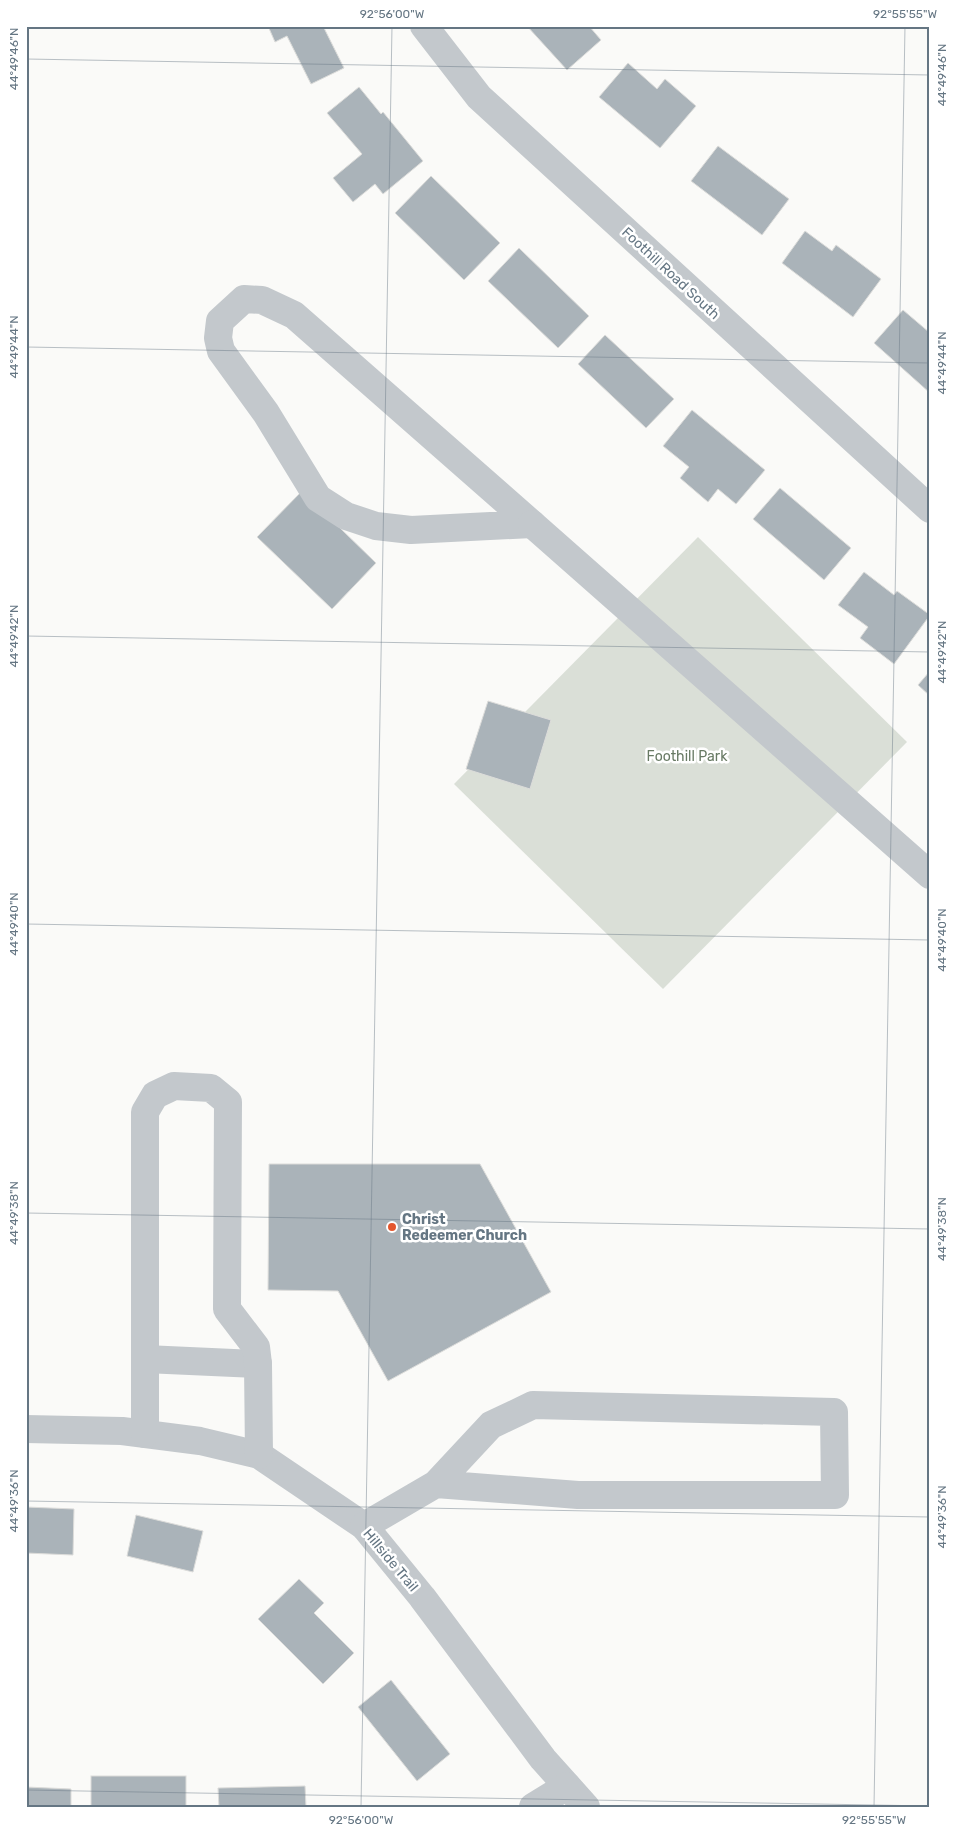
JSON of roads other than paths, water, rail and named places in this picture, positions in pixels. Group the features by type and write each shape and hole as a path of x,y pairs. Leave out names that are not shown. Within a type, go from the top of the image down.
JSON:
{"street":[{"name":"Foothill Road South","path":"424,26 479,97 930,509"},
{"path":"532,524 411,530 376,526 346,516 318,498 266,413 221,351 218,338 220,321 244,299 262,300 294,315 532,524 930,875"},
{"path":"145,1434 145,1112 156,1095 174,1086 211,1088 228,1102 227,1309 256,1347 258,1364 259,1455"},
{"path":"145,1359 258,1364"},
{"path":"364,1526 436,1484 491,1425 533,1404 834,1412 835,1496 578,1495 436,1484"},
{"name":"Hillside Trail","path":"26,1429 122,1431 200,1441 259,1455 364,1526 422,1597 543,1759 586,1807"},
{"path":"533,1807 567,1786"}],"place":[{"name":"Christ Redeemer Church","path":"392,1227"}],"park label":[{"name":"Foothill Park","path":"687,756"}]}
